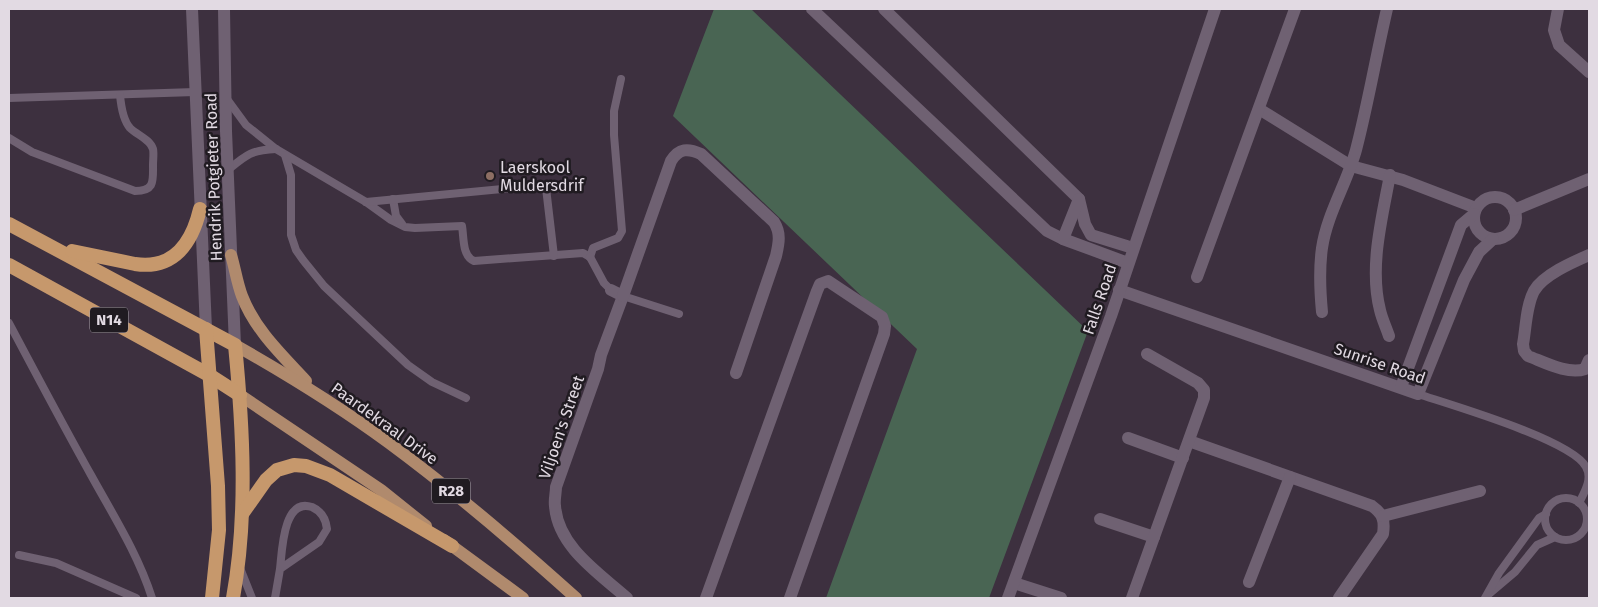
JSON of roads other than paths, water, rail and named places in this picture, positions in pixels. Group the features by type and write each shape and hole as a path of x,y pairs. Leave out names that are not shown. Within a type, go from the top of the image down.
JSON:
{"highway":[{"path":"54,247 145,266 160,263 180,252 189,240 196,225 200,209"},
{"name":"N14","path":"9,224 235,344"},
{"name":"N14","path":"9,265 209,375 240,395"},
{"path":"206,329 218,486 218,530 212,598"},
{"path":"233,598 242,514 240,395 235,344"},
{"path":"242,514 266,480 277,470 294,465 306,466 330,475 452,546"}],"main road":[{"path":"231,255 242,295 253,319 264,336 318,395"},
{"name":"Paardekraal Drive","path":"235,344 318,395 389,442 531,557 576,598"},
{"name":"R28","path":"240,395 381,490 452,546 523,598"}],"street":[{"name":"Hendrik Potgieter Road","path":"192,9 206,329"},
{"name":"Hendrik Potgieter Road","path":"224,9 235,344"},
{"path":"812,9 1047,231 1063,239 1128,263"},
{"path":"884,9 1079,199 1085,224 1089,232 1097,238 1133,248"},
{"name":"Falls Road","path":"1008,598 1119,290 1215,9"},
{"path":"1197,277 1295,9"},
{"path":"1322,312 1320,271 1322,246 1332,212 1352,166 1360,137 1386,9"},
{"path":"1558,9 1554,30 1559,46 1589,72"},
{"path":"1259,109 1352,166 1390,175 1475,211"},
{"name":"Viljoen's Street","path":"627,598 579,556 567,541 558,524 554,505 556,487 671,161 675,154 681,150 693,150 701,154 774,222 778,228 780,243 736,373"},
{"path":"1389,336 1380,310 1376,280 1378,244 1390,175"},
{"path":"1514,210 1589,179"},
{"path":"1401,387 1461,225 1486,198 1499,197 1506,200 1514,210 1515,224 1512,231 1500,239 1486,237 1476,228 1475,211"},
{"path":"1063,239 1079,199"},
{"path":"1418,394 1464,280 1479,252 1493,239"},
{"path":"1102,253 1108,241"},
{"path":"1589,255 1564,267 1538,285 1530,301 1523,344 1524,351 1528,356 1567,370 1580,371 1585,369 1589,360"},
{"path":"706,598 817,291 820,284 828,281 882,316 885,326 884,334 790,598"},
{"path":"611,290 623,296"},
{"name":"Sunrise Road","path":"1119,290 1418,394"},
{"path":"1132,598 1204,398 1204,390 1198,383 1147,354"},
{"path":"1128,438 1183,458"},
{"path":"1190,441 1372,506 1383,516 1385,524 1383,534 1339,598"},
{"path":"1249,582 1290,477"},
{"path":"1383,516 1480,491"},
{"path":"1100,519 1154,537"},
{"path":"1014,583 1061,598"}],"lane":[{"path":"590,257 593,248 618,238 622,231 614,135 614,111 620,80"},
{"path":"9,98 195,92"},
{"path":"9,138 32,152 135,191 147,190 151,186 153,178 153,149 144,138 128,126 123,113 120,95"},
{"path":"226,97 246,124 285,155 366,202 391,220 405,227 462,226 466,255 474,262 583,253 590,257 604,283 611,290"},
{"path":"228,170 244,157 259,149 276,148"},
{"path":"285,155 291,175 291,235 296,250 303,260 324,286 408,365 432,382 466,398"},
{"path":"366,202 545,186 554,256"},
{"path":"394,199 396,216 405,227"},
{"path":"623,296 678,314"},
{"path":"9,323 135,553 152,598"},
{"name":"Sunrise Road","path":"1418,394 1555,443 1580,459 1587,468 1589,477 1579,503"},
{"path":"1560,500 1573,500 1584,508 1588,523 1575,538 1568,540 1555,537 1546,527 1546,514 1549,508 1560,500"},
{"path":"275,598 284,538 289,517 293,511 301,506 313,507 323,516 328,529 319,542 280,569"},
{"path":"1485,597 1498,573 1540,518 1546,514"},
{"path":"1485,597 1515,572 1537,545 1555,537"},
{"path":"18,555 56,563 136,598"},
{"path":"238,564 252,598"}],"place":[{"name":"Laerskool Muldersdrif","path":"490,176"}]}
